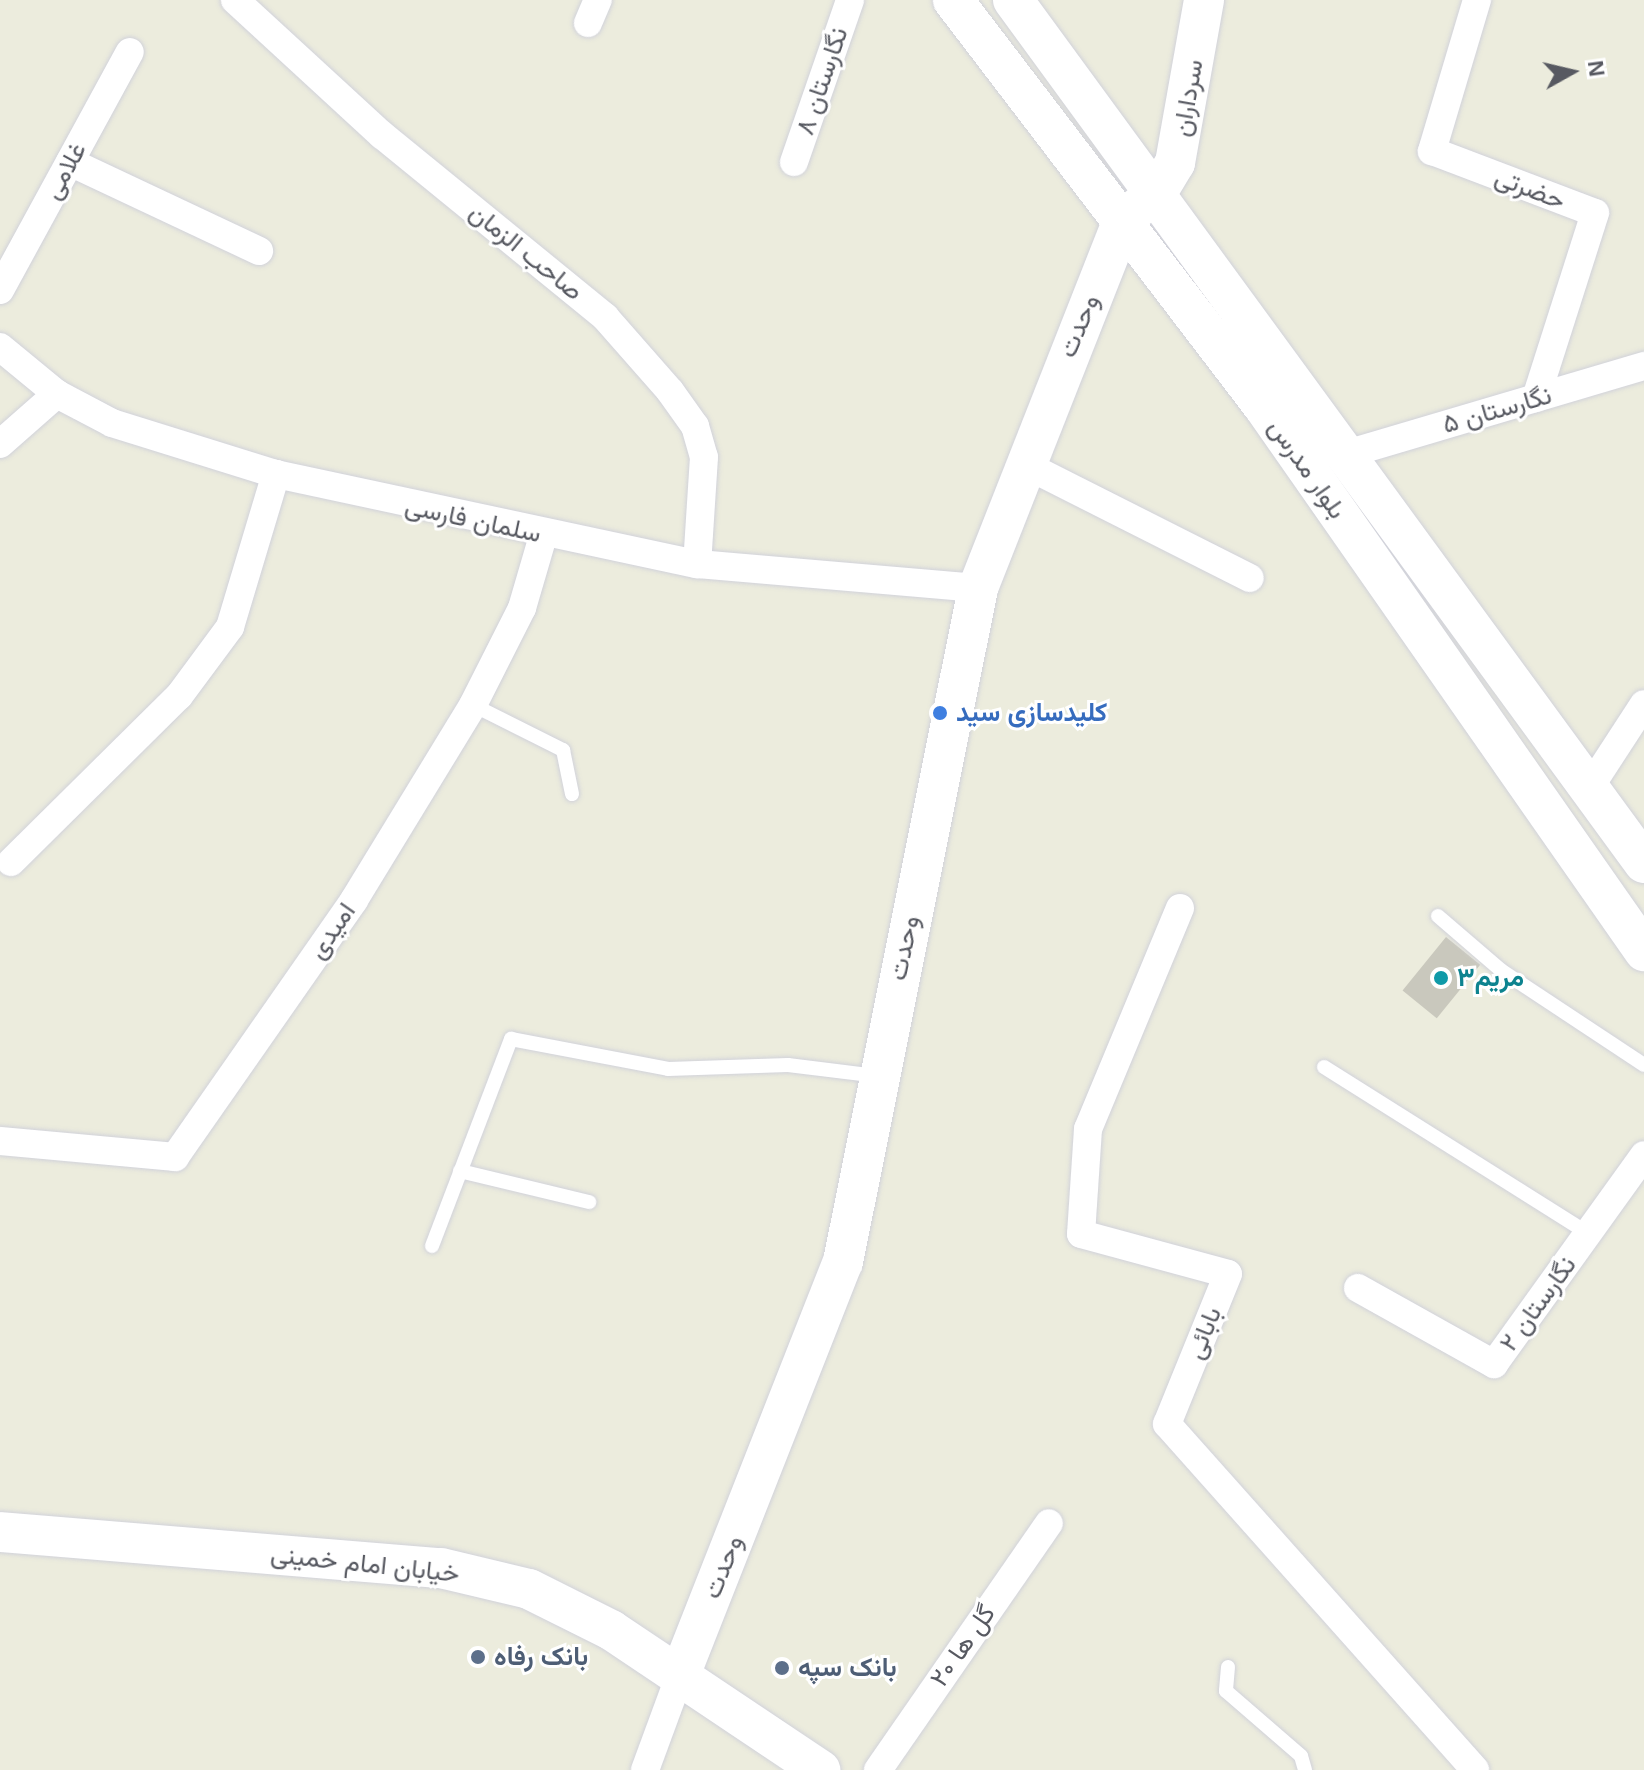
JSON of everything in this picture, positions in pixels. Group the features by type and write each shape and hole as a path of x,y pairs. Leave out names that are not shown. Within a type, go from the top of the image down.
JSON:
{"main road":[{"name":"بلوار مدرس","path":"953,0 1264,407 1644,951"},
{"name":"بلوار مدرس","path":"1013,0 1350,453 1592,784 1644,863"},
{"name":"سرداران","path":"1158,191 1186,129 1204,0"},
{"path":"1123,220 1158,191"},
{"name":"وحدت","path":"680,1675 843,1262 978,588 1022,463 1123,220"},
{"name":"خیابان امام خمینی","path":"0,1532 441,1568 529,1589 680,1675 820,1770"}],"street":[{"name":"صاحب الزمان","path":"235,0 382,135 605,317 670,391 695,426 704,457 697,564"},
{"name":"نگارستان ۸","path":"794,162 850,0"},
{"name":"حضرتی","path":"1477,0 1432,151 1595,213 1536,398"},
{"name":"غلامی","path":"0,290 130,52"},
{"path":"70,162 259,251"},
{"name":"سلمان فارسی","path":"0,347 57,394 142,436 276,474 543,536 697,564 978,588"},
{"name":"نگارستان ۵","path":"1350,453 1644,366"},
{"path":"0,444 57,394"},
{"path":"1022,463 1250,578"},
{"path":"11,862 179,696 230,627 276,474"},
{"name":"امیدی","path":"0,1141 175,1157 354,900 473,705 522,608 543,536"},
{"path":"1592,784 1644,704"},
{"name":"بابائی","path":"1180,908 1088,1129 1081,1234 1228,1274 1167,1424 1475,1770"},
{"name":"نگارستان ۲","path":"1358,1288 1494,1364 1644,1155"},
{"name":"گل ها ۲۰","path":"878,1770 1049,1523"},
{"path":"645,1770 680,1675"}],"lane":[{"path":"473,705 563,750 572,794"},
{"path":"1438,916 1502,971 1644,1065"},
{"path":"432,1246 511,1039 668,1069 788,1065 878,1076"},
{"path":"1324,1067 1589,1234"},
{"path":"460,1171 589,1202"},
{"path":"1228,1667 1226,1691 1301,1756 1305,1770"}],"building":[{"name":"مریم۳","path":"1446,937 1480,965 1437,1018 1403,991"}],"place":[{"name":"کلیدسازی سید","path":"940,713"},
{"name":"مریم۳","path":"1441,978"},
{"name":"بانک رفاه","path":"478,1657"},
{"name":"بانک سپه","path":"782,1668"}]}
